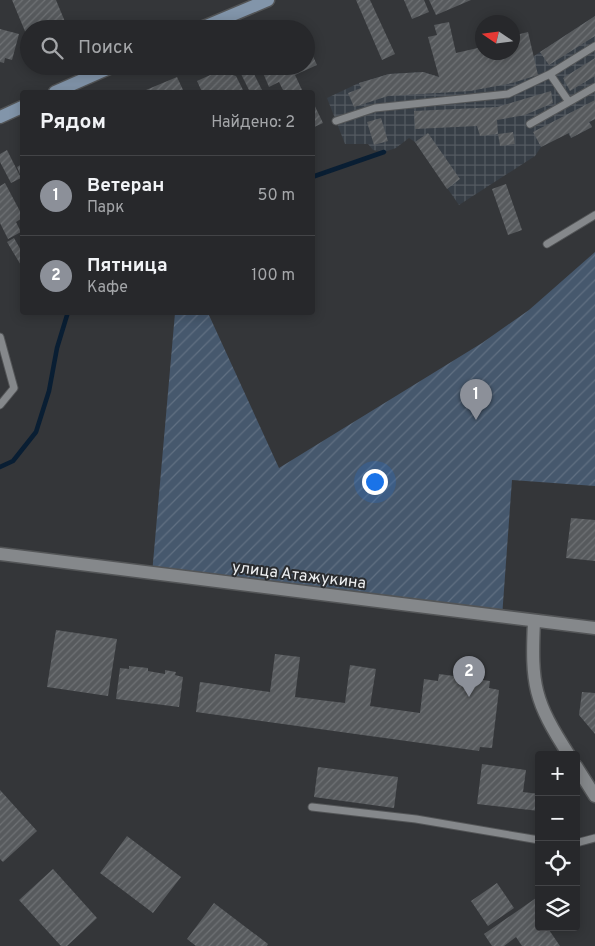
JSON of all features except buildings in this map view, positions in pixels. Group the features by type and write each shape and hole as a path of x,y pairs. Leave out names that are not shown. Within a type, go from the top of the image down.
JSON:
{"main road":[{"path":"221,20 268,0"},
{"path":"60,90 94,75"},
{"path":"0,117 20,108"}],"street":[{"name":"улица Атажукина","path":"0,554 595,628"},
{"path":"534,621 532,665 536,692 548,722 566,751"},
{"path":"580,772 595,796"}],"lane":[{"path":"336,121 375,108 508,94 550,74 595,46"},
{"path":"550,74 569,102"},
{"path":"530,124 595,87"},
{"path":"547,244 595,215"},
{"path":"0,336 14,388 0,405"},
{"path":"312,807 416,819 535,839"},
{"path":"580,842 595,838"}],"shaded area":[{"path":"595,16 595,119 590,122 592,127 571,138 568,133 541,147 535,156 459,205 415,142 409,138 396,148 384,152 373,150 368,144 345,144 327,98 359,83 389,74 423,72 439,77 534,56"},
{"path":"595,252 595,486 512,480 502,617 152,574 175,315 209,315 279,468 482,343 529,310"}],"waterway":[{"path":"315,176 384,152"},
{"path":"0,467 13,461 36,432 49,391 57,348 67,315"}],"place":[{"name":"Ветеран","path":"476,420"},
{"name":"Пятница","path":"469,697"}]}
